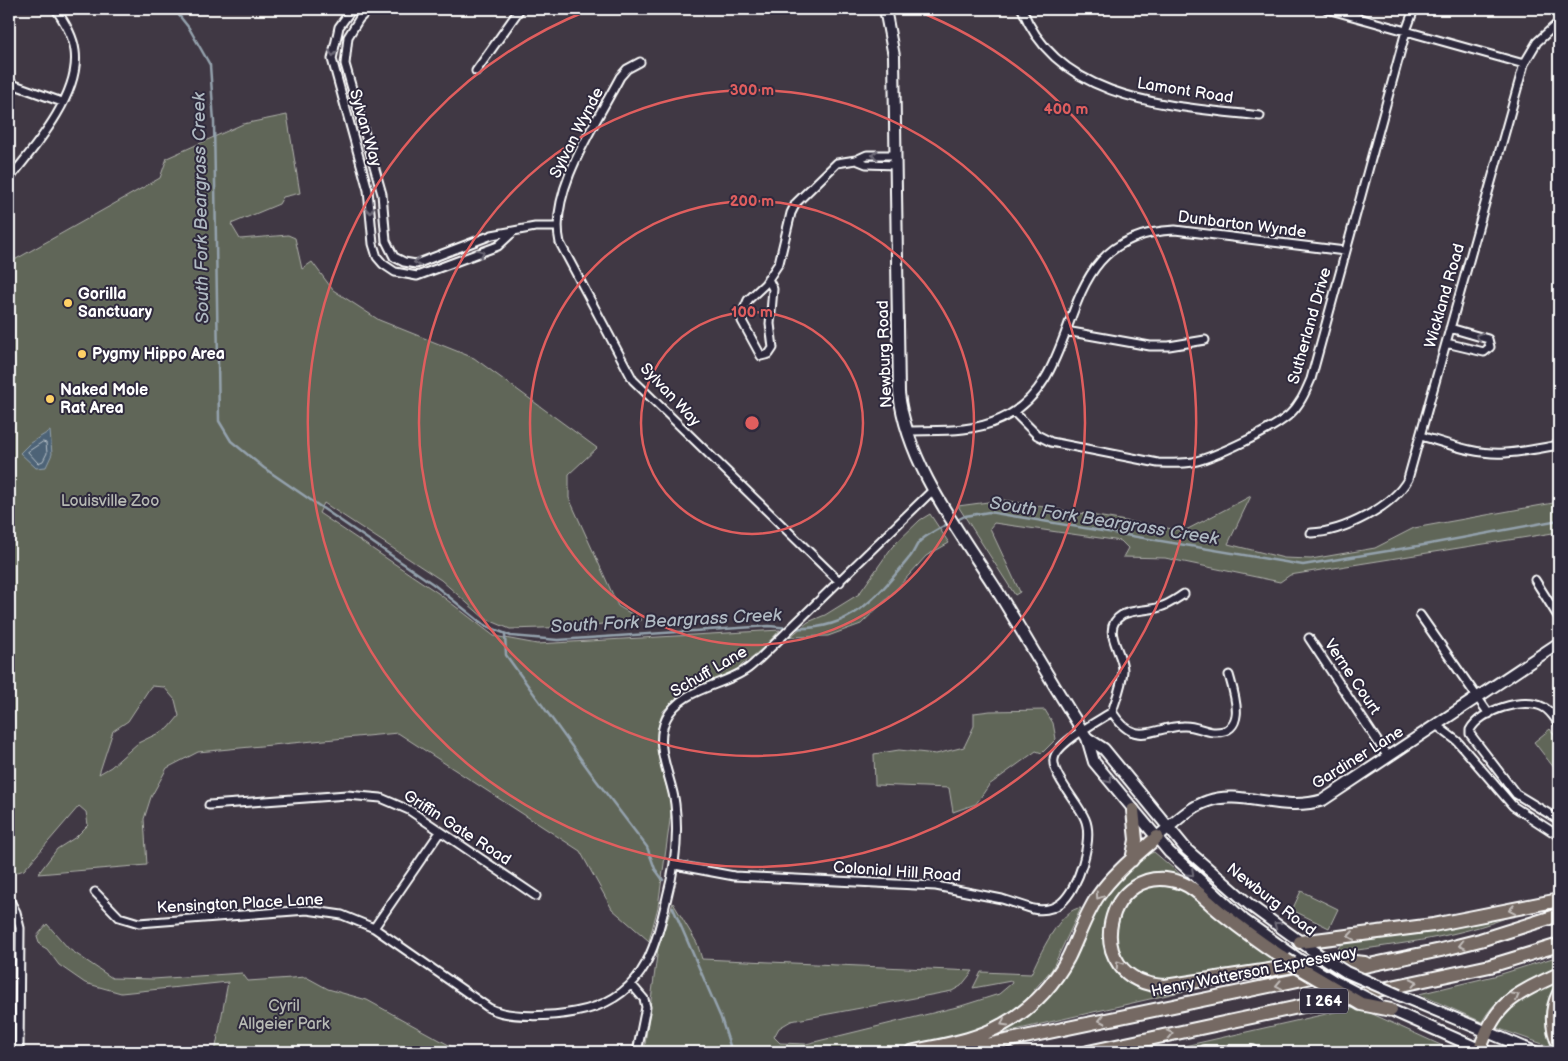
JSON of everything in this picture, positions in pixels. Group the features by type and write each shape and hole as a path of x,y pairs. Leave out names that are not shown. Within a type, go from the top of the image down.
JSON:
{"highway":[{"path":"1132,860 1136,840 1133,810"},
{"path":"911,1052 978,1036 1002,1025 1024,1011 1053,981 1068,958 1097,897 1132,860 1158,837"},
{"path":"1378,964 1334,960 1174,985 1155,986 1133,978 1119,964 1110,940 1110,920 1118,903 1131,890 1148,882 1172,880 1194,890 1223,915 1286,960 1361,1004 1391,1010"},
{"path":"1300,942 1432,925 1559,900"},
{"name":"Henry Watterson Expressway","path":"953,1052 1378,964 1480,940 1559,915"},
{"name":"I 264","path":"1088,1052 1490,966 1559,945"},
{"path":"1481,1051 1490,1022 1507,1001 1559,974"},
{"path":"1559,993 1552,1018 1559,1044"},
{"path":"1204,1052 1252,1052"}],"main road":[{"name":"Newburg Road","path":"886,9 894,56 899,393 907,431 915,454 934,489 1085,734 1094,762 1133,810 1189,872 1237,914 1300,960 1334,981 1391,1010 1481,1051"},
{"name":"Gardiner Lane","path":"1158,837 1194,808 1212,799 1232,799 1288,806 1311,804 1331,796 1559,643"},
{"name":"Newburg Road","path":"1085,734 1104,749 1187,850 1209,870 1300,942 1346,972 1535,1052"}],"street":[{"path":"9,180 36,143 62,102 74,78 76,54 72,37 56,9"},
{"name":"Sylvan Way","path":"352,9 339,27 332,59 368,190 375,250 383,264 395,272 411,276 427,274 498,246 512,233"},
{"name":"Sylvan Way","path":"370,9 359,19 348,37 345,64 382,194 384,231 386,241 394,257 404,262 416,264 492,235 512,233 535,227 558,227 560,243 570,265 634,380 840,582"},
{"path":"476,71 520,9"},
{"name":"Lamont Road","path":"1022,9 1036,36 1051,53 1069,68 1097,84 1147,101 1260,116"},
{"path":"1327,9 1524,64"},
{"name":"Sutherland Drive","path":"1014,412 1037,435 1060,445 1158,462 1184,463 1205,459 1282,420 1299,404 1311,379 1406,31 1414,9"},
{"name":"Wickland Road","path":"1311,533 1330,531 1342,527 1392,499 1408,479 1524,64 1537,42 1559,22"},
{"name":"Sylvan Wynde","path":"558,227 566,182 620,77 627,69 640,62"},
{"path":"9,83 62,102"},
{"path":"768,280 773,289 770,324 773,348 769,354 761,356 742,321 742,314 748,300 768,280 779,263 791,213 796,203 831,166 843,161 856,160 867,155 896,160"},
{"path":"372,232 384,231"},
{"name":"Dunbarton Wynde","path":"907,431 961,430 978,427 1014,412 1034,394 1045,380 1081,290 1092,270 1114,249 1144,235 1164,231 1181,231 1345,251"},
{"path":"1446,343 1484,352 1490,347 1488,339 1482,336 1450,328"},
{"path":"1066,331 1150,346 1170,346 1205,340"},
{"path":"1421,436 1464,449 1492,453 1516,452 1559,444"},
{"name":"Schuff Lane","path":"631,984 652,954 675,865 675,805 662,742 665,720 677,704 745,670 801,620 934,489"},
{"path":"1535,580 1559,618"},
{"path":"1085,734 1112,712 1123,670 1112,636 1114,624 1123,614 1161,607 1184,594"},
{"path":"1420,614 1489,714"},
{"name":"Verne Court","path":"1309,638 1388,757"},
{"path":"1112,712 1116,719 1133,732 1143,735 1183,726 1210,732 1222,731 1232,725 1237,714 1236,701 1229,675"},
{"path":"1559,724 1546,708 1536,704 1514,704 1489,714 1472,726 1470,734 1516,794 1559,820"},
{"path":"1436,725 1457,741 1513,806 1559,836"},
{"name":"Colonial Hill Road","path":"675,865 734,876 936,886 1002,900 1032,909 1054,908 1065,900 1071,891 1086,853 1089,833 1082,812 1056,771 1054,758 1059,749 1085,734"},
{"name":"Griffin Gate Road","path":"209,805 347,795 370,796 409,810 536,896"},
{"path":"374,928 440,832"},
{"name":"Kensington Place Lane","path":"95,892 120,917 140,923 319,910 342,915 374,928 490,1008 506,1014 559,1014 581,1011 605,1002 631,984"},
{"path":"9,899 16,912 20,928 19,1052"},
{"path":"631,984 644,999 646,1007 637,1052"}],"green space":[{"name":"Louisville Zoo","path":"287,115 300,193 283,197 279,204 231,224 240,239 288,235 295,238 302,269 312,262 333,290 379,320 474,358 597,448 569,474 569,498 618,606 642,620 574,627 510,629 484,618 441,580 324,503 319,513 438,593 494,636 537,644 780,630 763,648 737,669 680,695 663,711 657,731 661,768 672,806 658,907 649,941 612,909 580,851 398,733 198,752 167,768 151,797 144,819 147,865 38,874 57,849 76,837 88,825 86,812 79,806 24,870 9,875 9,263 160,178 167,158 243,124","holes":["151,686 164,687 175,700 179,716 169,728 138,743 111,767 99,774 113,731 128,721"]},
{"path":"1251,496 1228,544 1284,558 1311,559 1375,548 1414,528 1559,502 1559,532 1290,575 1280,582 1165,558 1123,557 1128,548 1121,541 994,523 990,528 1020,592 1015,595 958,506 1003,500 1184,531"},
{"path":"930,514 949,543 926,556 893,593 861,624 828,636 790,637 808,622 825,615 859,594 892,547 920,520"},
{"path":"1045,710 1053,723 1056,739 1042,753 1036,751 989,785 976,804 953,812 949,788 875,785 874,754 899,750 936,754 964,747 974,726 974,713"},
{"path":"1550,729 1559,741 1558,773 1534,742"},
{"path":"1154,852 1187,880 1172,876 1114,902 1107,916 1105,938 1141,986 1162,990 1206,986 998,1034 1079,947 1097,910 1118,880"},
{"path":"1165,884 1186,890 1278,962 1210,975 1157,981 1147,979 1131,969 1121,955 1116,940 1116,924 1122,909 1132,896 1146,888"},
{"path":"1301,891 1338,909 1329,928 1292,910"},
{"path":"673,903 697,943 702,959 973,971 961,986 952,991 791,1021 779,1028 774,1037 780,1043 806,1044 961,1006 999,994 1012,983 1011,981 973,988 981,972 1031,974 1058,924 1073,910 1081,908 1052,969 1023,1003 991,1024 969,1033 885,1052 644,1052 658,948"},
{"path":"1511,916 1450,935 1343,952 1338,948 1342,943"},
{"name":"Cyril Allgeier Park","path":"47,924 69,949 112,978 153,979 242,973 248,981 306,977 328,989 367,1000 458,1050 466,1052 215,1052 228,982 121,993 85,983 59,965 47,949 40,945 37,936"},
{"path":"1559,956 1559,968 1525,983 1506,994 1489,1011 1482,1022 1419,994 1498,975"},
{"path":"1559,980 1559,985 1554,992 1554,1048 1494,1027 1511,1003"},
{"path":"1357,1007 1456,1052 1276,1052 1245,1048 1204,1048 1158,1052"}],"water":[{"path":"50,431 52,454 46,467 36,468 20,453 30,443"}],"waterway":[{"name":"South Fork Beargrass Creek","path":"174,9 189,28 210,65 214,122 219,421 231,441 264,468 433,584 484,625 511,636 558,640 769,626 789,628"},
{"name":"South Fork Beargrass Creek","path":"955,521 965,516 989,512 1303,565 1559,520"},
{"name":"South Fork Beargrass Creek","path":"794,628 832,624 861,609 886,585 910,557 920,541 950,523"},
{"path":"505,634 506,655 647,847 655,869 663,880"},
{"path":"673,908 721,1018 732,1052"}],"place":[{"name":"Gorilla Sanctuary","path":"68,303"},
{"name":"Pygmy Hippo Area","path":"82,354"},
{"name":"Naked Mole Rat Area","path":"50,399"}]}
